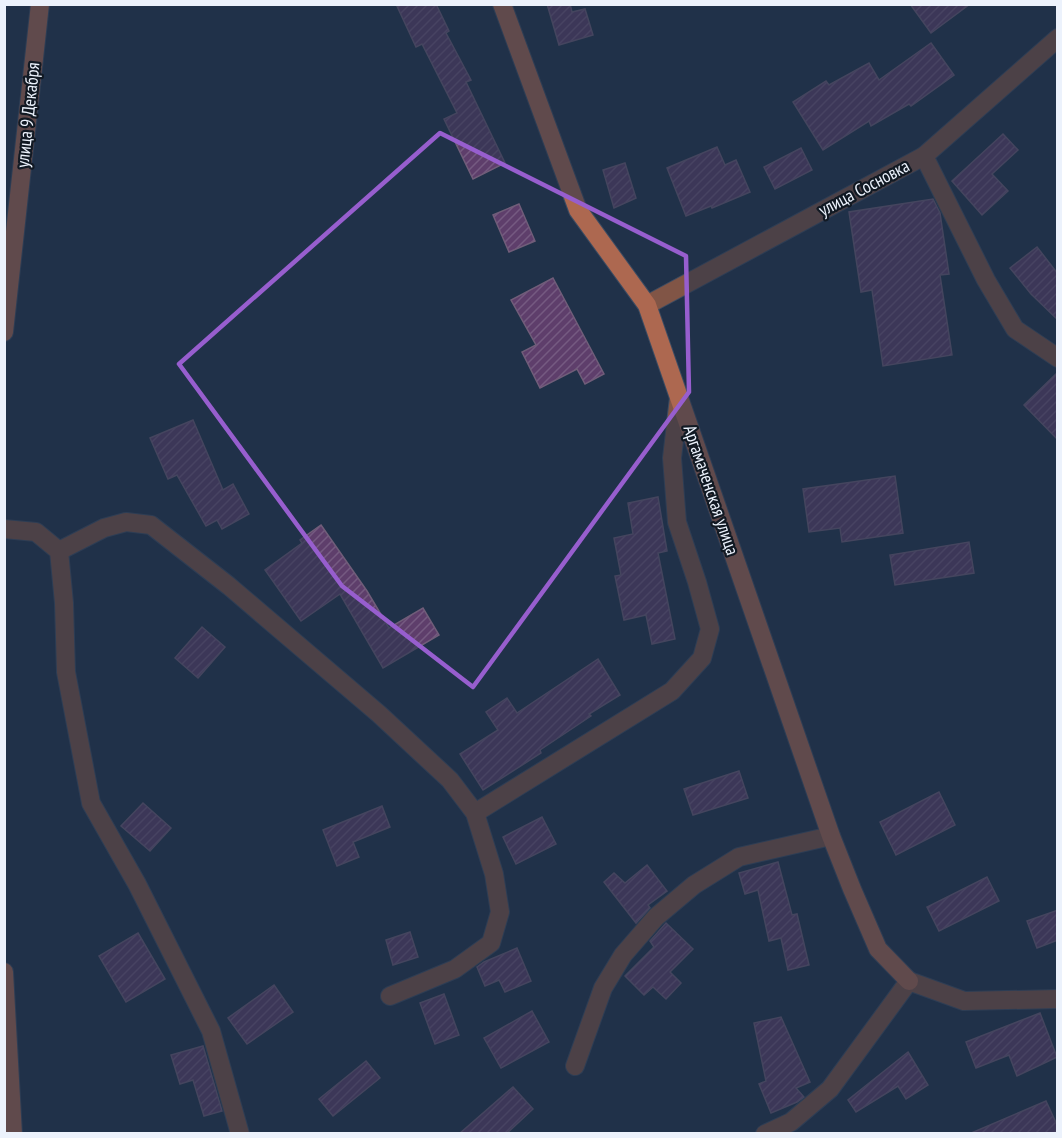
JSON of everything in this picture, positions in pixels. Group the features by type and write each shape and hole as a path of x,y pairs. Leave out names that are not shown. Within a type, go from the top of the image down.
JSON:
{"street":[{"name":"улица 9 Декабря","path":"4,332 40,4"},
{"name":"Аргамаченская улица","path":"502,4 578,210 647,305 831,836 878,949 909,981"},
{"name":"улица Сосновка","path":"647,305 924,156 1058,38"},
{"path":"924,156 986,280 1015,329 1058,358"},
{"path":"475,813 672,691 702,658 710,629 677,522 672,458 679,398"},
{"path":"59,551 104,528 126,522 151,525 229,586 379,714 450,780 475,813 494,874 500,912 491,943 455,969 390,996"},
{"path":"4,529 36,532 59,551 64,603 66,672 91,803 137,884 211,1031 240,1134"},
{"path":"575,1066 603,988 623,955 656,917 694,885 739,857 831,836"},
{"path":"4,972 13,1134"},
{"path":"765,1134 791,1122 830,1089 909,981 964,1001 1049,999 1058,988"}],"highlighted area":[{"path":"440,133 686,256 689,392 473,687 342,586 179,364"}],"building":[{"path":"396,4 436,4 449,31 446,33 471,80 466,82 505,163 473,179 444,119 457,113 422,44 416,47"},
{"path":"547,4 570,4 572,12 585,9 593,35 559,45"},
{"path":"910,4 970,4 931,33"},
{"path":"931,43 954,75 911,106 909,104 871,126 869,121 823,150 793,102 826,81 829,85 869,63 879,80"},
{"path":"1003,134 1018,150 992,174 1008,191 982,215 952,181"},
{"path":"717,147 725,165 736,160 750,192 686,216 667,168"},
{"path":"801,148 812,170 775,189 764,167"},
{"path":"625,163 636,198 614,208 603,170"},
{"path":"933,199 940,213 949,274 940,275 952,355 883,366 872,290 861,292 849,212"},
{"path":"519,204 535,241 509,252 493,215"},
{"path":"1037,247 1058,274 1058,320 1031,294 1010,268"},
{"path":"553,278 604,374 585,384 577,369 540,388 522,352 536,345 511,300"},
{"path":"1058,372 1058,440 1024,405"},
{"path":"193,420 223,490 233,484 249,514 222,529 217,520 206,526 177,475 168,479 150,438"},
{"path":"895,476 903,533 842,542 840,528 809,532 803,489"},
{"path":"658,497 667,551 658,553 675,639 652,644 646,615 624,620 615,576 621,575 614,538 633,534 628,503"},
{"path":"321,525 367,591 389,628 423,608 439,635 383,668 340,594 301,621 265,570 302,543 300,540"},
{"path":"969,542 974,573 895,585 890,555"},
{"path":"202,627 225,647 198,678 175,658"},
{"path":"598,659 620,695 589,714 591,716 540,750 541,753 483,790 460,754 498,730 486,712 507,698 517,713"},
{"path":"739,771 748,798 693,815 684,789"},
{"path":"939,792 955,825 896,855 880,822"},
{"path":"143,803 171,828 150,851 121,826"},
{"path":"382,806 390,827 353,842 359,857 337,866 323,830"},
{"path":"542,817 556,844 516,864 503,837"},
{"path":"778,862 792,915 797,914 809,965 788,970 781,938 769,941 758,890 745,894 739,873"},
{"path":"647,865 667,891 648,905 650,908 636,923 604,882 614,873 625,883"},
{"path":"987,877 999,901 939,931 927,907"},
{"path":"1058,910 1058,940 1037,948 1027,921"},
{"path":"666,923 693,949 670,972 681,983 666,999 653,987 644,995 625,976 654,947 650,941"},
{"path":"410,932 418,957 393,965 386,940"},
{"path":"138,933 165,979 126,1002 99,956"},
{"path":"517,948 531,981 505,992 499,980 485,986 477,967"},
{"path":"274,985 293,1012 247,1044 228,1018"},
{"path":"444,994 459,1035 435,1044 420,1003"},
{"path":"532,1011 549,1042 501,1068 484,1038"},
{"path":"1040,1013 1057,1057 1017,1076 1009,1055 976,1068 966,1042"},
{"path":"781,1017 810,1082 796,1088 804,1097 771,1113 759,1084 766,1081 754,1023"},
{"path":"203,1046 222,1111 204,1116 193,1080 180,1084 171,1055"},
{"path":"908,1052 928,1085 906,1099 898,1086 856,1112 848,1100"},
{"path":"366,1061 380,1078 333,1116 319,1099"},
{"path":"513,1087 533,1109 506,1134 459,1134"},
{"path":"1046,1101 1058,1127 1058,1134 969,1134"}]}
